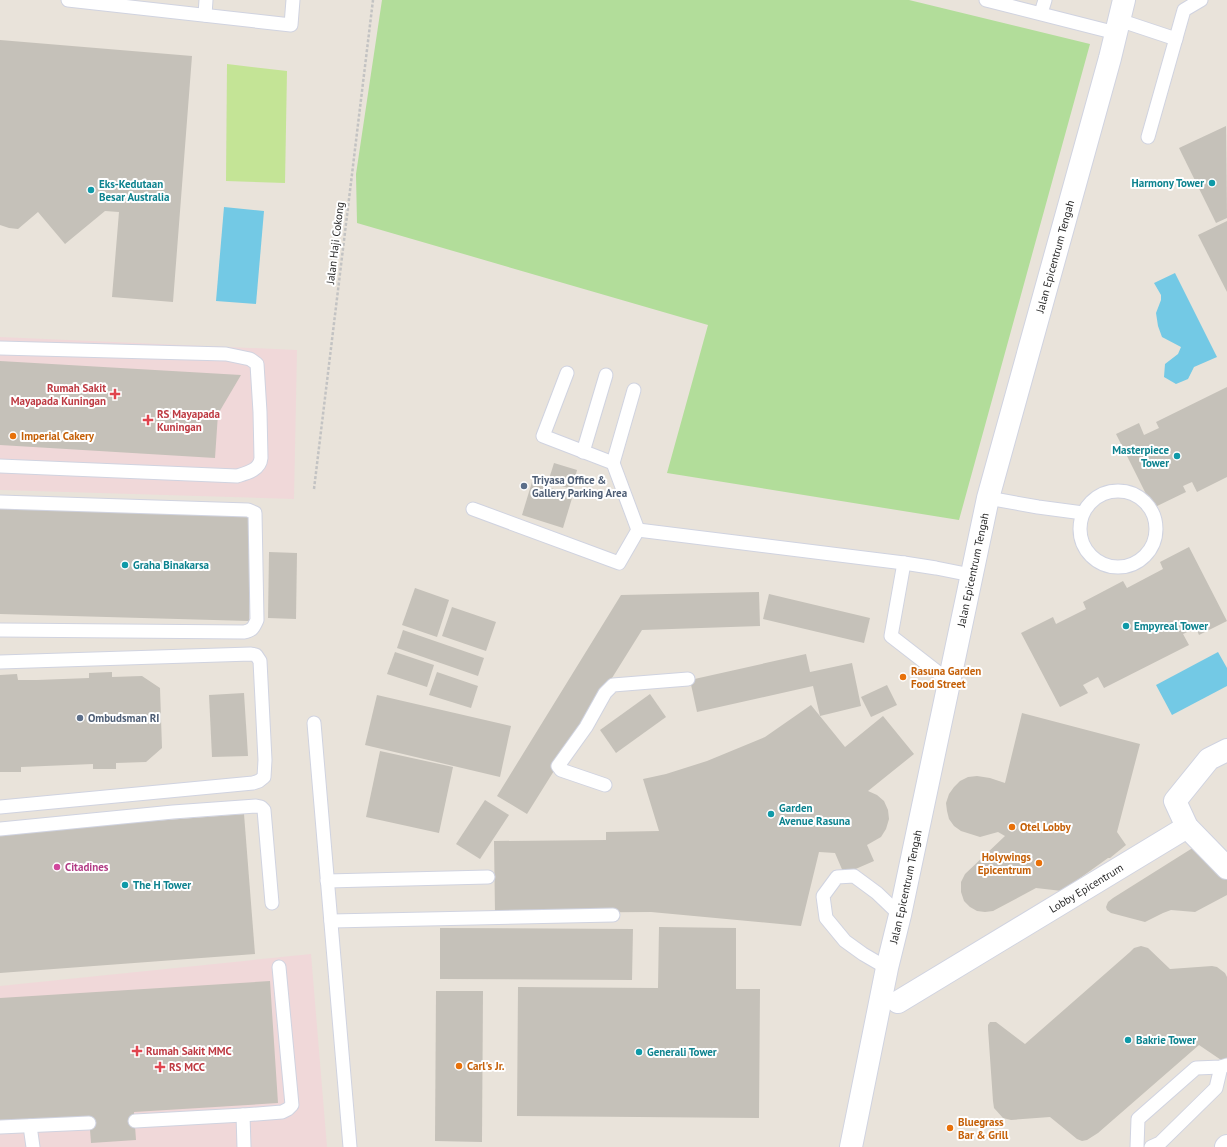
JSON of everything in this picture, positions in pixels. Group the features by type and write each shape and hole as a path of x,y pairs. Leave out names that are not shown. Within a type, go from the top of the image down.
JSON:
{"street":[{"name":"Jalan Epicentrum Tengah","path":"851,1147 887,968 900,914 988,498 1120,18"},
{"path":"1227,750 1209,759 1175,802 1187,828 1227,868"},
{"name":"Lobby Epicentrum","path":"898,1002 1187,828"}],"lane":[{"path":"68,0 291,25 293,0"},
{"path":"205,15 206,0"},
{"path":"986,0 1041,13 1120,18 1176,39"},
{"path":"1041,13 1046,0"},
{"path":"1148,137 1184,10 1201,0"},
{"path":"0,348 226,354 250,359 257,364 261,458 259,465 254,469 237,476 0,466"},
{"path":"567,373 543,436 613,463"},
{"path":"584,452 606,375"},
{"path":"634,390 613,463 638,530"},
{"path":"1112,492 1125,492 1136,496 1146,504 1153,515 1156,526 1154,539 1149,550 1142,559 1130,565 1118,567 1105,565 1094,559 1080,538 1080,525 1083,513 1091,502 1101,495 1112,492"},
{"path":"988,498 1083,513"},
{"path":"0,502 248,510 255,513 257,620 250,631 244,632 0,630"},
{"path":"473,509 619,563 638,530"},
{"path":"638,530 904,563 971,575"},
{"path":"904,563 891,636 949,681"},
{"path":"0,662 256,655 260,661 264,760 264,777 253,783 0,807"},
{"path":"605,785 561,770 558,766 586,727 606,693 614,685 688,678"},
{"path":"314,723 350,1147"},
{"path":"0,829 173,812 256,806 260,807 264,810 272,903"},
{"path":"327,881 488,876"},
{"path":"887,968 863,954 845,941 826,918 823,896 837,877 854,876 877,893 900,914"},
{"path":"331,921 613,915"},
{"path":"135,1121 243,1116 282,1112 292,1105 279,967"},
{"path":"1137,1147 1138,1119 1196,1068 1224,1066 1216,1088 1160,1143 1151,1147"},
{"path":"243,1116 244,1147"},
{"path":"0,1127 90,1123"},
{"path":"30,1126 33,1147"}],"path":[{"name":"Jalan Haji Cokong","path":"314,489 373,0"}],"shaded area":[{"name":"RS Mayapada Kuningan","path":"0,337 297,350 294,499 0,490"},
{"name":"RS MCC","path":"311,954 327,1147 0,1147 0,986"}],"green space":[{"path":"382,0 909,0 1090,44 959,520 667,473 708,325 357,223 356,174"},
{"path":"227,64 287,71 285,183 226,181"}],"water":[{"path":"224,207 264,211 256,304 216,301"},
{"path":"1175,273 1217,357 1194,367 1188,379 1176,384 1164,377 1165,364 1178,354 1181,347 1162,337 1158,326 1156,313 1161,300 1161,295 1154,283"},
{"path":"1218,652 1227,668 1227,686 1172,715 1156,685"}],"building":[{"name":"Eks-Kedutaan Besar Australia","path":"0,40 192,56 173,302 112,297 119,212 105,211 65,244 38,212 18,229 0,225"},
{"name":"Harmony Tower","path":"1226,126 1227,218 1216,223 1179,148"},
{"path":"1227,221 1227,292 1198,235"},
{"name":"Rumah Sakit Mayapada Kuningan","path":"0,361 241,375 218,414 215,458 0,445"},
{"name":"Masterpiece Tower","path":"1227,387 1227,477 1197,492 1192,482 1183,486 1186,492 1153,508 1116,434 1139,423 1144,435 1159,428 1156,422"},
{"path":"554,463 577,470 572,489 548,482"},
{"path":"532,482 573,495 563,528 522,515"},
{"name":"Graha Binakarsa","path":"0,508 251,515 249,621 0,614"},
{"name":"Empyreal Tower","path":"1189,547 1227,621 1199,635 1196,628 1183,634 1189,645 1104,688 1098,677 1083,685 1088,693 1060,707 1021,633 1053,617 1056,624 1086,609 1083,602 1123,581 1127,588 1163,569 1160,562"},
{"path":"269,552 297,553 296,619 268,618"},
{"path":"415,588 449,600 437,637 402,625"},
{"path":"759,592 760,626 642,630 527,814 497,796 621,595"},
{"path":"769,594 870,618 864,643 763,619"},
{"path":"452,607 496,622 486,651 442,636"},
{"path":"403,630 484,658 478,676 397,648"},
{"path":"395,652 434,665 427,687 387,674"},
{"path":"806,654 810,672 852,663 861,706 820,716 813,686 697,712 690,680"},
{"name":"Ombudsman RI","path":"112,672 112,677 142,676 160,688 162,748 146,762 116,763 116,769 93,769 93,764 21,767 21,772 0,772 0,675 17,674 18,680 37,680 89,678 89,673"},
{"path":"437,672 478,686 471,708 429,695"},
{"path":"887,685 897,705 871,717 861,697"},
{"path":"244,693 248,756 212,757 209,695"},
{"path":"650,694 666,717 616,753 600,730"},
{"path":"377,695 511,726 500,777 365,745"},
{"name":"Garden Avenue Rasuna","path":"811,705 845,747 883,716 914,754 868,791 877,795 884,801 888,810 889,819 886,829 881,837 867,845 874,861 844,874 835,853 819,852 801,926 651,912 495,913 494,841 606,840 606,832 659,831 643,779 666,774 707,761 765,737"},
{"path":"1022,713 1140,744 1117,832 1126,845 1110,858 1062,891 1036,888 993,911 977,911 964,901 961,892 961,882 965,874 1005,836 998,832 980,837 961,831 954,826 949,819 946,803 949,794 954,787 960,781 968,777 977,776 990,778 1005,783"},
{"path":"380,751 453,767 439,833 366,817"},
{"path":"485,800 509,815 480,859 456,844"},
{"name":"The H Tower","path":"244,814 255,954 0,973 0,833"},
{"path":"1199,847 1227,871 1227,895 1195,912 1171,910 1145,922 1111,913 1107,910 1106,907 1108,902 1113,898 1191,849"},
{"name":"Generali Tower","path":"659,927 736,928 736,989 760,989 759,1118 517,1116 518,987 658,988"},
{"path":"440,928 633,929 632,980 440,979"},
{"name":"Bakrie Tower","path":"1141,946 1148,948 1170,969 1212,966 1217,967 1225,973 1227,977 1227,1064 1199,1045 1098,1133 1087,1140 1082,1141 1077,1139 1050,1117 1011,1120 1003,1118 994,1108 993,1101 988,1029 990,1022 996,1022 1025,1044 1134,948"},
{"name":"RS MCC","path":"270,981 278,1103 134,1112 136,1140 91,1143 89,1117 0,1123 0,998"},
{"name":"Carl's Jr.","path":"436,991 483,991 482,1142 435,1141"}],"place":[{"name":"Harmony Tower","path":"1212,183"},
{"name":"Eks-Kedutaan Besar Australia","path":"91,190"},
{"name":"Rumah Sakit Mayapada Kuningan","path":"115,394"},
{"name":"RS Mayapada Kuningan","path":"148,420"},
{"name":"Imperial Cakery","path":"13,436"},
{"name":"Masterpiece Tower","path":"1177,456"},
{"name":"Triyasa Office & Gallery Parking Area","path":"524,486"},
{"name":"Graha Binakarsa","path":"125,565"},
{"name":"Empyreal Tower","path":"1126,626"},
{"name":"Rasuna Garden Food Street","path":"903,677"},
{"name":"Ombudsman RI","path":"80,718"},
{"name":"Garden Avenue Rasuna","path":"771,814"},
{"name":"Otel Lobby","path":"1012,827"},
{"name":"Holywings Epicentrum","path":"1039,863"},
{"name":"Citadines","path":"57,867"},
{"name":"The H Tower","path":"125,885"},
{"name":"Bakrie Tower","path":"1128,1040"},
{"name":"Rumah Sakit MMC","path":"137,1051"},
{"name":"Generali Tower","path":"639,1052"},
{"name":"Carl's Jr.","path":"459,1066"},
{"name":"RS MCC","path":"160,1067"},
{"name":"Bluegrass Bar & Grill","path":"950,1128"}]}
